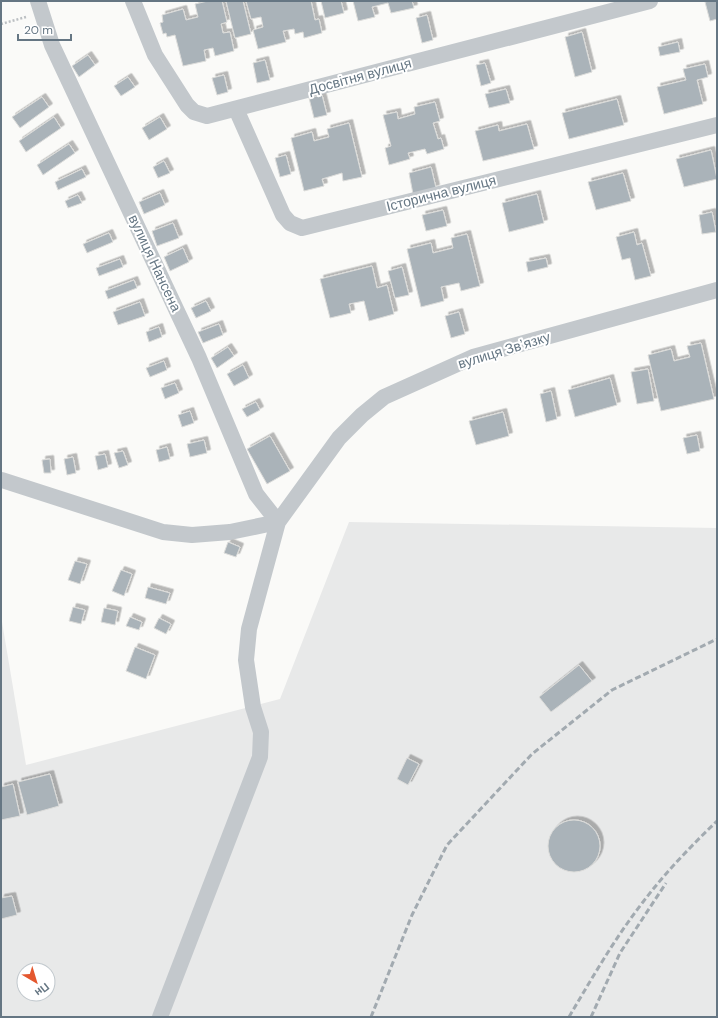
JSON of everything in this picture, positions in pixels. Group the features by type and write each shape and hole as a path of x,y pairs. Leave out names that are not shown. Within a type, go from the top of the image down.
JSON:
{"street":[{"name":"Досвітня вулиця","path":"133,1 155,55 187,105 194,112 207,116 650,1"},
{"name":"вулиця Нансена","path":"40,7 52,45 199,358 256,494 278,522"},
{"name":"Історична вулиця","path":"236,109 283,215 290,223 302,228 717,125"},
{"name":"вулиця Звʼязку","path":"278,522 339,438 362,415 384,397 473,357 717,290"},
{"path":"2,480 163,532 192,535 230,532 278,522 249,630 246,660 254,707 261,732 260,757 160,1017"}],"path":[{"path":"1,24 40,7"}],"shaded area":[{"path":"349,522 717,528 717,1017 1,1017 1,616 26,765 280,699"}],"building":[{"path":"208,1 222,1 227,22 221,24 223,33 230,32 234,51 215,56 213,48 204,50 206,61 183,66 175,35 167,37 166,33 163,34 160,23 163,22 162,15 183,9 186,20 198,17 195,4"},
{"path":"226,1 243,1 251,34 235,38"},
{"path":"246,1 311,1 315,20 319,19 322,33 304,38 303,32 295,34 294,29 283,31 286,42 258,49 253,30 263,27 261,17 251,19"},
{"path":"321,1 341,1 344,13 325,18"},
{"path":"353,1 412,1 414,8 391,13 388,3 372,7 375,17 358,21"},
{"path":"717,1 717,19 710,21 705,2"},
{"path":"427,15 433,40 422,43 416,18"},
{"path":"582,32 592,72 575,77 565,37"},
{"path":"678,42 680,52 660,56 658,47"},
{"path":"88,55 95,65 79,77 72,66"},
{"path":"265,60 270,80 257,83 253,63"},
{"path":"485,63 491,83 481,86 476,65"},
{"path":"705,64 708,77 697,80 703,104 664,114 657,87 686,80 683,69"},
{"path":"224,75 228,92 217,95 212,78"},
{"path":"128,77 135,87 121,96 114,86"},
{"path":"506,89 510,103 489,108 485,94"},
{"path":"322,95 327,115 314,118 309,98"},
{"path":"42,97 49,107 20,128 12,117"},
{"path":"617,99 624,125 569,139 562,113"},
{"path":"435,102 440,121 433,123 438,139 441,138 444,149 427,154 425,149 408,153 410,159 389,165 385,148 391,146 383,115 397,112 398,119 415,114 414,107"},
{"path":"54,117 61,128 26,152 19,141"},
{"path":"160,117 167,129 149,140 142,128"},
{"path":"349,123 362,177 343,181 342,173 322,179 324,186 304,191 291,138 312,132 314,141 329,137 327,129"},
{"path":"527,124 534,149 483,161 475,131 498,125 499,131"},
{"path":"69,144 75,153 43,175 37,165"},
{"path":"711,150 717,179 684,187 676,159"},
{"path":"286,155 291,174 280,177 275,158"},
{"path":"164,161 170,173 158,178 153,167"},
{"path":"431,167 436,188 413,194 409,173"},
{"path":"82,169 86,177 58,190 55,182"},
{"path":"623,173 631,201 596,210 588,182"},
{"path":"160,193 165,205 144,214 139,202"},
{"path":"537,194 544,223 509,232 502,203"},
{"path":"78,195 82,203 68,208 65,201"},
{"path":"443,210 447,226 426,231 422,215"},
{"path":"712,212 716,232 702,234 699,215"},
{"path":"173,223 179,238 157,246 152,231"},
{"path":"634,232 637,245 642,243 651,276 635,280 630,258 622,260 616,237"},
{"path":"109,233 113,242 87,253 83,244"},
{"path":"467,234 480,286 461,291 459,283 441,287 444,301 421,307 407,249 431,243 433,253 453,248 451,238"},
{"path":"183,248 189,262 170,271 164,257"},
{"path":"546,258 548,267 528,272 526,262"},
{"path":"120,259 123,267 99,276 96,268"},
{"path":"372,266 377,288 387,285 394,314 369,321 364,301 349,304 351,313 330,318 320,279"},
{"path":"402,267 409,295 395,298 388,271"},
{"path":"134,280 137,288 108,299 105,291"},
{"path":"206,301 211,311 196,318 191,308"},
{"path":"140,302 145,316 118,325 113,312"},
{"path":"459,312 465,334 451,338 445,316"},
{"path":"219,324 223,335 203,343 198,332"},
{"path":"159,327 162,337 149,342 146,332"},
{"path":"701,343 714,399 661,411 648,355 671,349 674,361 690,357 687,346"},
{"path":"228,347 234,356 217,368 211,358"},
{"path":"164,361 167,370 150,377 146,368"},
{"path":"243,365 249,378 234,386 227,374"},
{"path":"648,369 654,401 637,404 631,372"},
{"path":"610,378 617,405 575,417 568,390"},
{"path":"175,383 179,393 165,399 161,388"},
{"path":"551,391 557,419 546,422 540,394"},
{"path":"256,402 260,410 247,417 242,409"},
{"path":"190,411 194,423 182,427 178,415"},
{"path":"503,412 509,436 476,445 469,421"},
{"path":"697,435 700,451 687,454 683,438"},
{"path":"270,436 290,471 267,484 247,449"},
{"path":"204,440 207,453 190,457 187,444"},
{"path":"167,447 170,459 159,462 156,450"},
{"path":"123,451 128,465 119,468 114,453"},
{"path":"105,454 108,467 98,470 95,456"},
{"path":"73,457 76,473 67,475 64,459"},
{"path":"50,459 51,473 44,473 42,460"},
{"path":"228,542 240,547 236,557 224,553"},
{"path":"75,561 87,564 80,584 68,580"},
{"path":"121,570 132,574 124,596 112,591"},
{"path":"148,587 170,593 166,604 145,598"},
{"path":"73,607 85,610 81,624 69,621"},
{"path":"104,608 118,611 115,625 101,622"},
{"path":"130,617 142,622 139,630 126,626"},
{"path":"159,618 171,624 166,634 154,628"},
{"path":"135,647 155,655 146,679 126,671"},
{"path":"579,665 592,681 551,712 539,697"},
{"path":"407,758 419,764 408,785 397,779"},
{"path":"50,774 59,806 27,815 18,782"},
{"path":"13,784 20,816 1,820 1,787"},
{"path":"574,820 588,824 596,832 600,846 596,860 588,868 574,872 560,868 552,860 548,846 552,832 560,824"},
{"path":"12,896 17,915 1,919 1,898"}],"railway":[{"path":"371,1017 412,915 447,845 532,754 612,690 717,639"},
{"path":"569,1017 613,944 643,902 678,860 717,821"},
{"path":"591,1017 620,953 666,883"}]}
